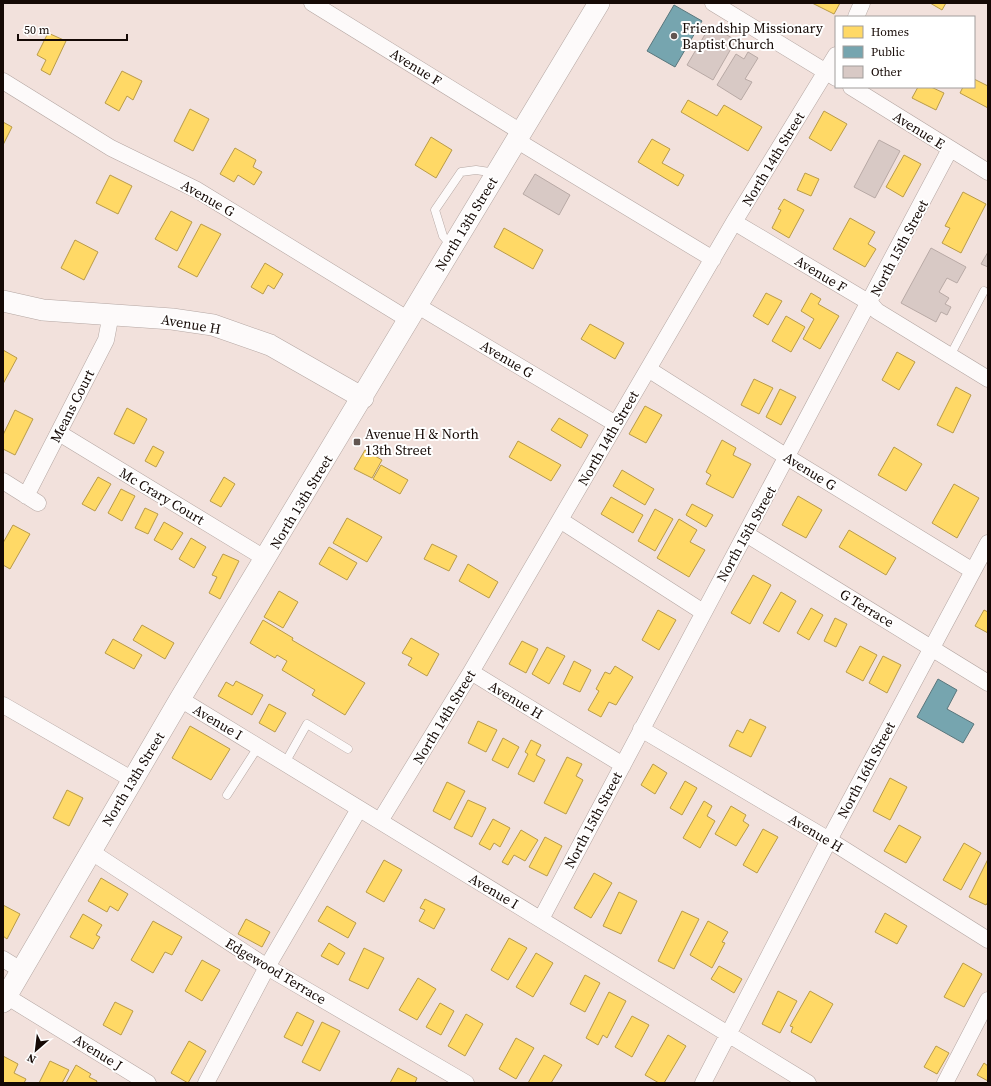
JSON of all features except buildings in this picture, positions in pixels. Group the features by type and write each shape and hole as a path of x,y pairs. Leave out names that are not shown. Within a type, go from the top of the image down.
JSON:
{"street":[{"name":"Avenue F","path":"312,3 518,136 713,259"},
{"name":"North 13th Street","path":"5,999 180,699 363,398 518,136 599,3"},
{"path":"714,3 831,75"},
{"path":"856,16 862,3"},
{"name":"North 14th Street","path":"380,822 471,672 734,222 831,75 835,59"},
{"name":"Avenue G","path":"3,81 111,148 197,190 413,313 616,424"},
{"name":"Avenue E","path":"853,88 988,172"},
{"name":"North 15th Street","path":"541,919 703,612 870,303 950,149"},
{"name":"Avenue F","path":"734,222 870,303 877,311 988,379"},
{"name":"Avenue H","path":"3,301 43,310 111,314 213,325 270,345 363,398"},
{"name":"Means Court","path":"3,480 32,499 59,433 106,340 111,314"},
{"name":"Avenue G","path":"648,369 787,457 973,571"},
{"name":"Mc Crary Court","path":"59,433 266,559"},
{"path":"560,520 703,612"},
{"name":"G Terrace","path":"746,534 988,683"},
{"name":"North 16th Street","path":"703,1083 730,1034 829,840 988,543"},
{"name":"Avenue H","path":"471,672 622,764"},
{"name":"Avenue I","path":"180,699 808,1083"},
{"path":"3,705 133,780"},
{"name":"Avenue H","path":"641,729 829,840 988,940"},
{"path":"206,1083 266,967 359,809"},
{"name":"Edgewood Terrace","path":"90,851 266,967 466,1083"},
{"path":"3,959 21,970"},
{"name":"Avenue J","path":"5,999 148,1083"},
{"path":"945,1083 988,1000"}],"lane":[{"path":"452,248 443,236 435,210 461,172 476,170 496,173"},
{"path":"950,356 984,291"},
{"path":"285,763 307,724 348,749"},
{"path":"227,794 258,746"}],"place":[{"name":"Friendship Missionary Baptist Church","path":"674,36"},
{"name":"Avenue H & North 13th Street","path":"357,442"}]}
